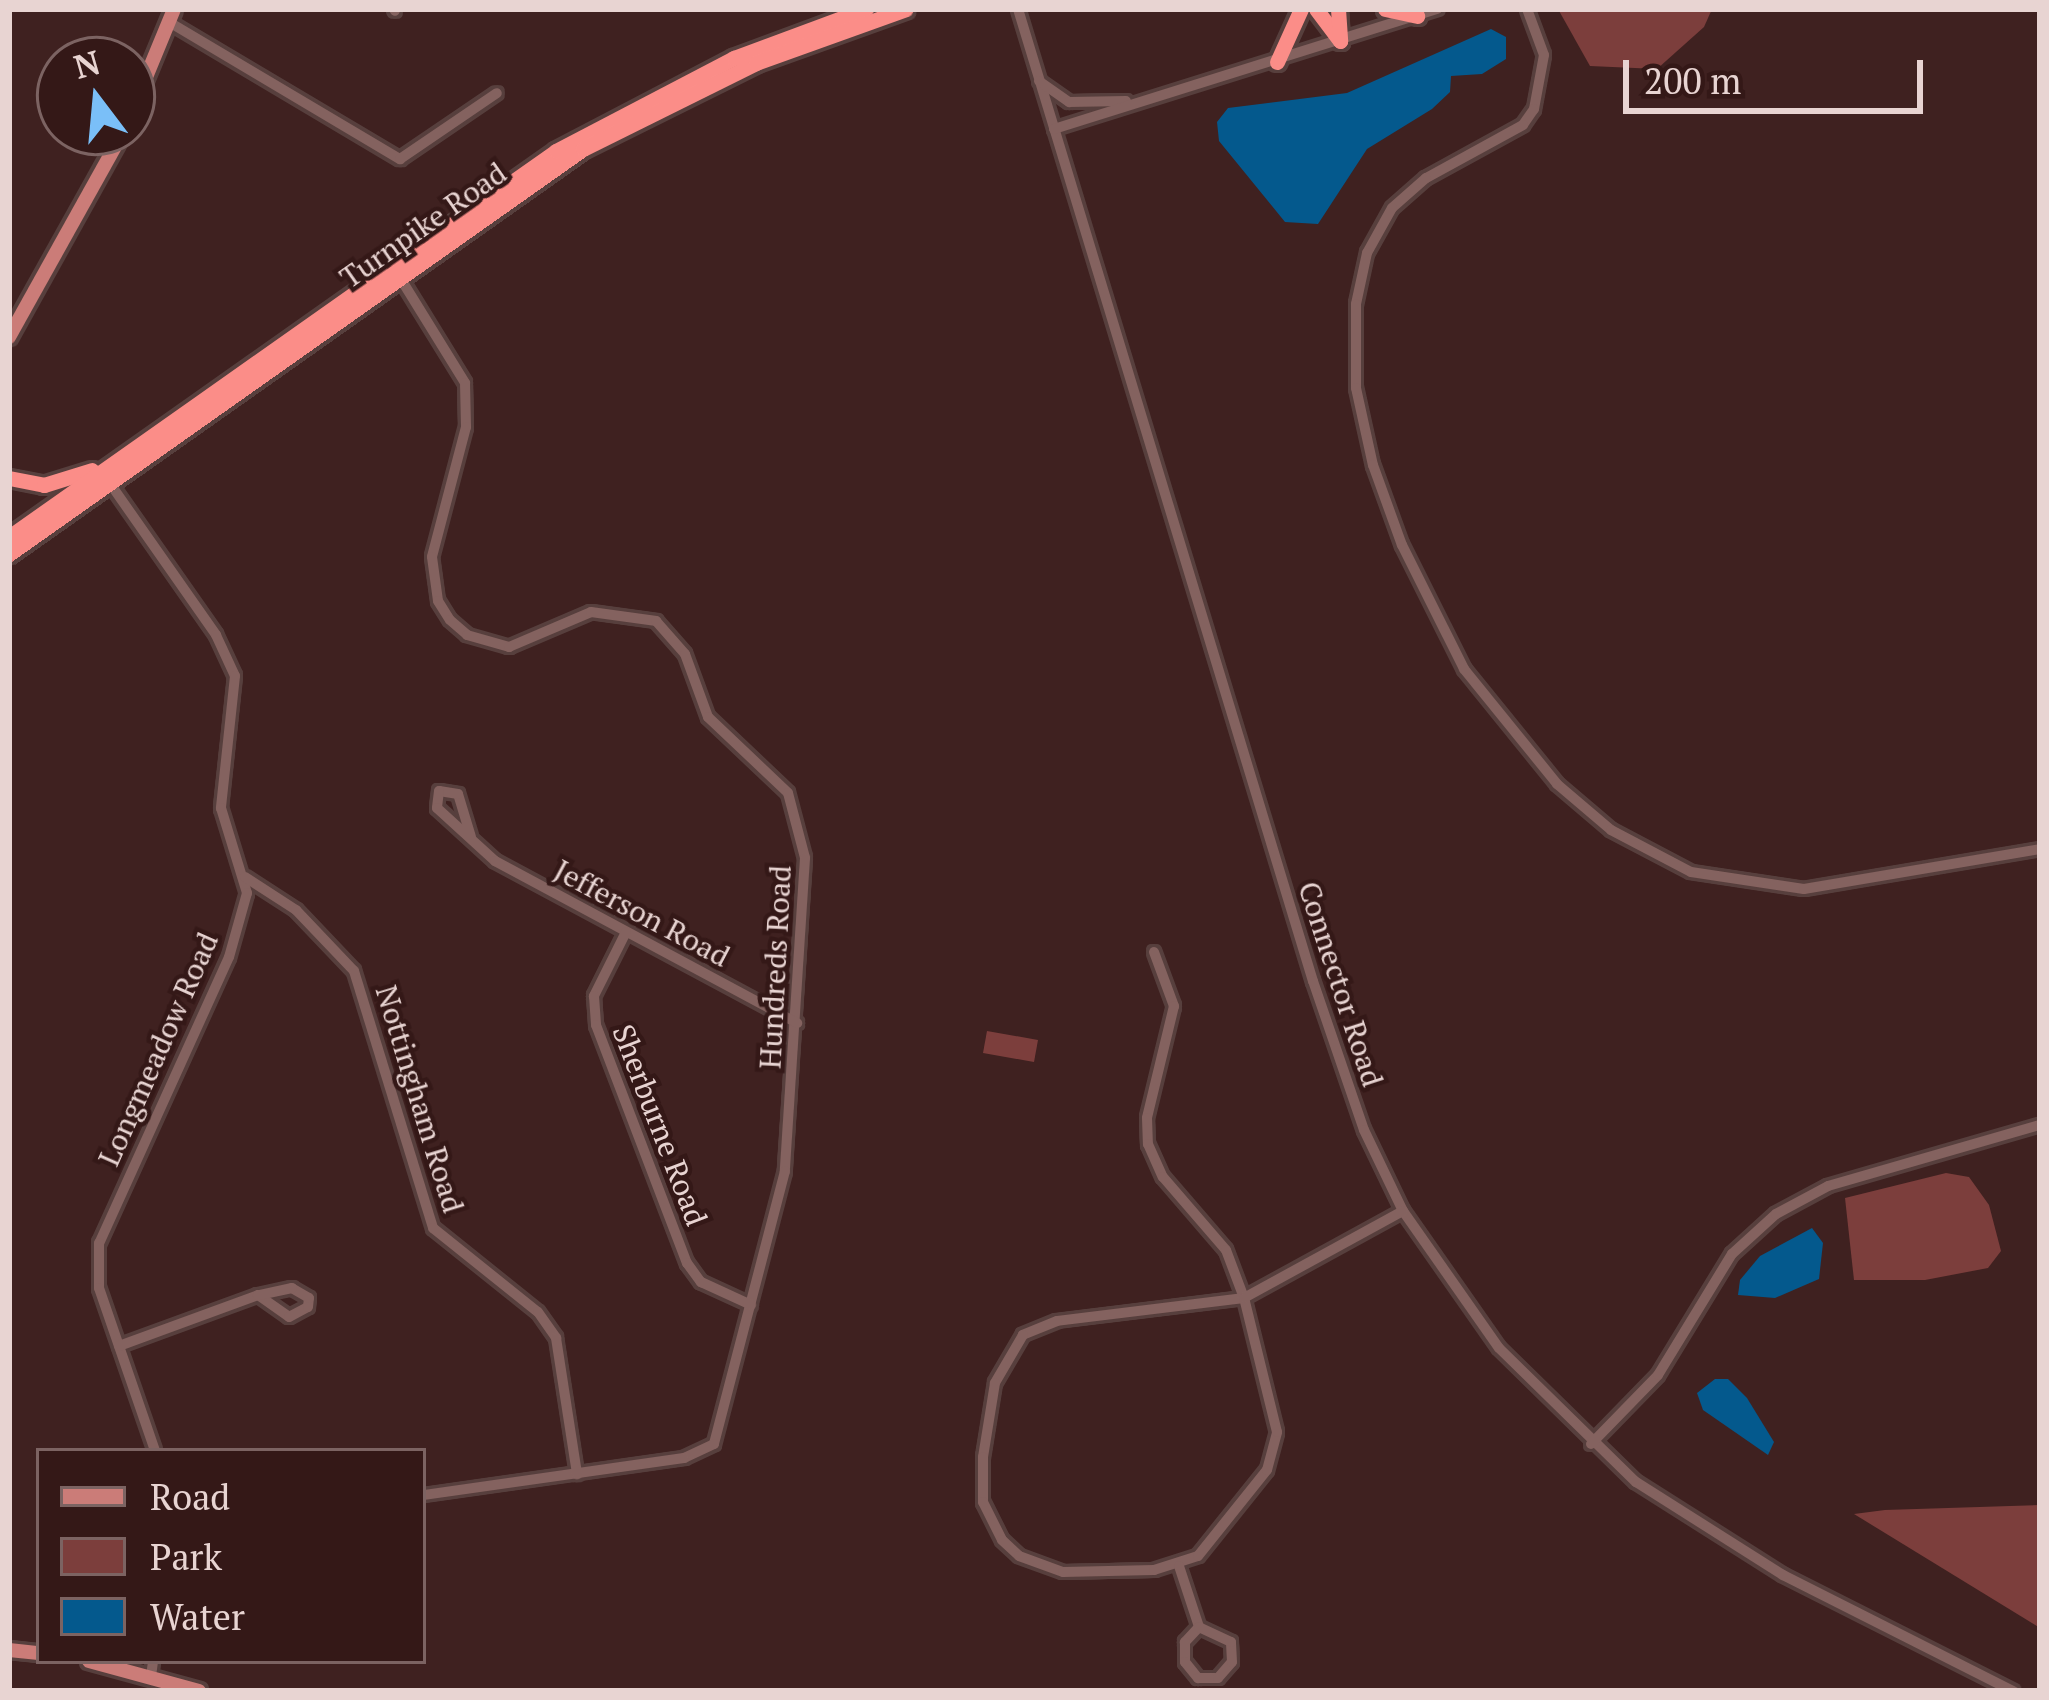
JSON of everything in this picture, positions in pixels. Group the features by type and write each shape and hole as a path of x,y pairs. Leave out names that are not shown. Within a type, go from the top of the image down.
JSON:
{"highway":[{"name":"Turnpike Road","path":"9,537 556,151 716,66 866,9"},
{"name":"Turnpike Road","path":"9,554 398,275 640,118 805,43 906,9"},
{"path":"1277,62 1301,9"},
{"path":"1316,9 1340,41"},
{"path":"1339,9 1340,41"},
{"path":"1385,9 1417,16"},
{"path":"9,478 60,483 117,460"}],"main road":[{"path":"156,53 172,15"},
{"path":"9,337 110,156"},
{"path":"116,1664 152,1668 199,1691"}],"street":[{"path":"1054,129 1438,9"},
{"path":"1527,9 1544,55 1534,109 1523,124 1426,178 1392,208 1367,253 1356,304 1356,388 1373,465 1412,567 1464,669 1557,784 1611,830 1691,872 1804,889 2040,848"},
{"name":"Connector Road","path":"1019,12 1313,982 1364,1130 1403,1211 1478,1322 1591,1444 1726,1543 2013,1691"},
{"path":"172,15 400,159 497,94"},
{"path":"1040,81 1089,106 1153,98"},
{"name":"Hundreds Road","path":"398,275 457,362 469,405 432,557 438,601 467,634 509,646 613,610 656,621 673,635 707,717 775,776 797,814 805,858 785,1171 714,1444 684,1458 426,1495"},
{"name":"Longmeadow Road","path":"109,482 227,655 237,698 221,808 245,877 244,915 99,1243 99,1288 153,1448"},
{"name":"Jefferson Road","path":"471,837 495,861 796,1023"},
{"name":"Nottingham Road","path":"245,877 296,910 354,971 433,1228 538,1312 556,1338 578,1474"},
{"name":"Sherburne Road","path":"626,932 594,996 596,1024 687,1263 701,1282 751,1305"},
{"path":"1154,952 1174,1006 1148,1144 1163,1177 1226,1250 1244,1298 1275,1412 1274,1451 1214,1542 1179,1566 1064,1571 1018,1556 1002,1540 981,1483 994,1383 1007,1353 1040,1326 1244,1298 1403,1211"},
{"path":"1591,1444 1658,1375 1732,1254 1776,1214 1828,1186 2040,1125"},
{"path":"119,1346 258,1295"},
{"path":"1179,1566 1199,1627 1231,1642 1232,1662 1218,1678 1198,1678 1185,1662 1185,1642 1199,1627"}],"green space":[{"path":"1558,9 1712,9 1704,27 1657,69 1590,66"},
{"path":"987,1031 1038,1040 1034,1062 983,1053"},
{"path":"1946,1173 1969,1177 1989,1205 2001,1251 1988,1268 1925,1280 1854,1280 1845,1198"},
{"path":"2040,1505 2040,1628 1854,1514 1885,1510"}],"water":[{"path":"1491,29 1506,37 1506,59 1482,74 1451,76 1450,92 1432,109 1367,149 1318,224 1285,222 1219,141 1217,122 1228,108 1347,93"},
{"path":"1812,1228 1823,1243 1819,1279 1775,1298 1738,1295 1740,1280 1760,1256"},
{"path":"1715,1379 1728,1379 1747,1398 1774,1442 1768,1455 1703,1410 1697,1393"}]}
